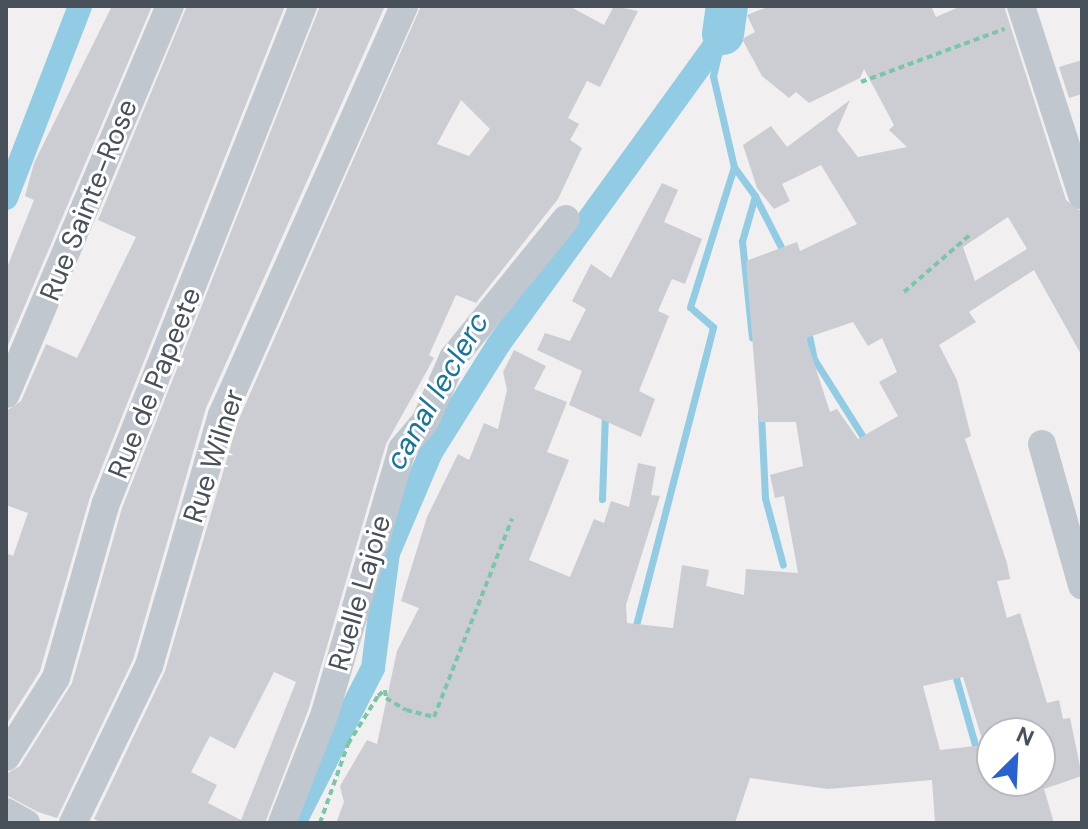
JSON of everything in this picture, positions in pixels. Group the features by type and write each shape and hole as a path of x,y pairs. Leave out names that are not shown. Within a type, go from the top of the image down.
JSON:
{"street":[{"name":"Rue Sainte-Rose","path":"6,394 170,6"},
{"name":"Rue de Papeete","path":"6,757 56,678 106,503 303,6"},
{"name":"Rue Wilner","path":"73,823 149,666 222,415 404,6"},
{"path":"1023,14 1082,195"},
{"name":"Ruelle Lajoie","path":"282,823 325,713 402,449 425,422 453,358 566,219"},
{"path":"1042,444 1082,585"},
{"path":"6,812 26,823"}],"path":[{"path":"861,82 1023,14"},
{"path":"904,292 971,234"},
{"path":"320,823 348,744 378,696 385,690 406,710 434,717 512,519"}],"building":[{"path":"112,6 152,6 6,350 6,270 34,200 25,196 34,163"},
{"path":"187,6 285,6 90,497 40,671 6,725 6,553 13,556 28,513 6,505 6,411 21,401 46,344 77,358 136,237 98,220"},
{"path":"320,6 385,6 206,408 133,660 57,818 38,812 6,795 6,774 20,766 72,683 122,508"},
{"path":"421,6 569,6 604,25 614,6 638,11 600,87 587,81 568,118 579,124 570,140 582,148 558,199 476,303 456,295 429,355 434,358 386,444 309,708 265,823 103,823 94,819 165,671 238,421","holes":["461,100 490,129 469,156 437,144","274,672 296,682 241,820 208,803 217,785 191,772 210,736 235,749"]},
{"path":"770,6 931,6 936,17 961,6 1004,6 1066,200 1082,212 1082,356 1034,270 969,312 976,322 939,345 957,380 971,436 965,439 1007,563 1010,579 997,581 1007,618 1020,613 1047,703 1059,700 1063,719 1070,718 1082,776 1056,785 1056,717 976,717 976,719 963,677 923,686 940,750 976,746 976,797 1046,797 1054,823 935,823 932,780 828,789 750,778 735,823 336,823 344,802 340,786 367,740 377,744 397,651 419,608 401,601 427,517 458,454 469,460 484,423 498,429 507,390 503,372 514,350 546,366 534,389 567,402 547,452 569,460 529,560 570,577 594,519 604,523 611,501 629,507 638,463 656,467 651,495 660,496 626,605 627,623 673,628 682,565 709,570 706,586 744,595 746,569 798,573 784,496 775,498 770,475 803,466 796,422 759,422 746,261 797,242 800,251 857,224 821,165 782,184 790,201 774,209 757,188 743,145 771,126 787,147 850,100 837,130 858,157 907,147 889,130 894,125 864,69 860,78 809,103 796,92 789,98 762,76 742,39 755,32 747,15","holes":["1008,217 1027,249 975,281 963,247","853,322 868,346 882,338 897,372 879,382 898,416 858,439 837,409 830,412 806,338"]},
{"path":"1082,60 1082,94 1069,98 1059,67"},
{"path":"662,183 678,190 664,222 702,239 685,284 672,279 658,311 669,316 639,391 655,399 641,437 569,405 582,371 537,350 545,333 570,341 586,309 572,301 591,264 611,278"}],"waterway":[{"path":"6,198 80,6"},
{"path":"723,34 727,6"},
{"path":"723,34 713,76 734,167 755,196 742,241 752,337"},
{"name":"canal leclerc","path":"294,823 373,668 388,553 431,452 498,345 723,34"},
{"path":"634,633 713,327 690,307 734,167"},
{"path":"755,196 785,255"},
{"path":"808,331 814,359 867,443"},
{"path":"602,499 605,413"},
{"path":"761,413 765,498 783,565"},
{"path":"954,671 976,748"}]}
